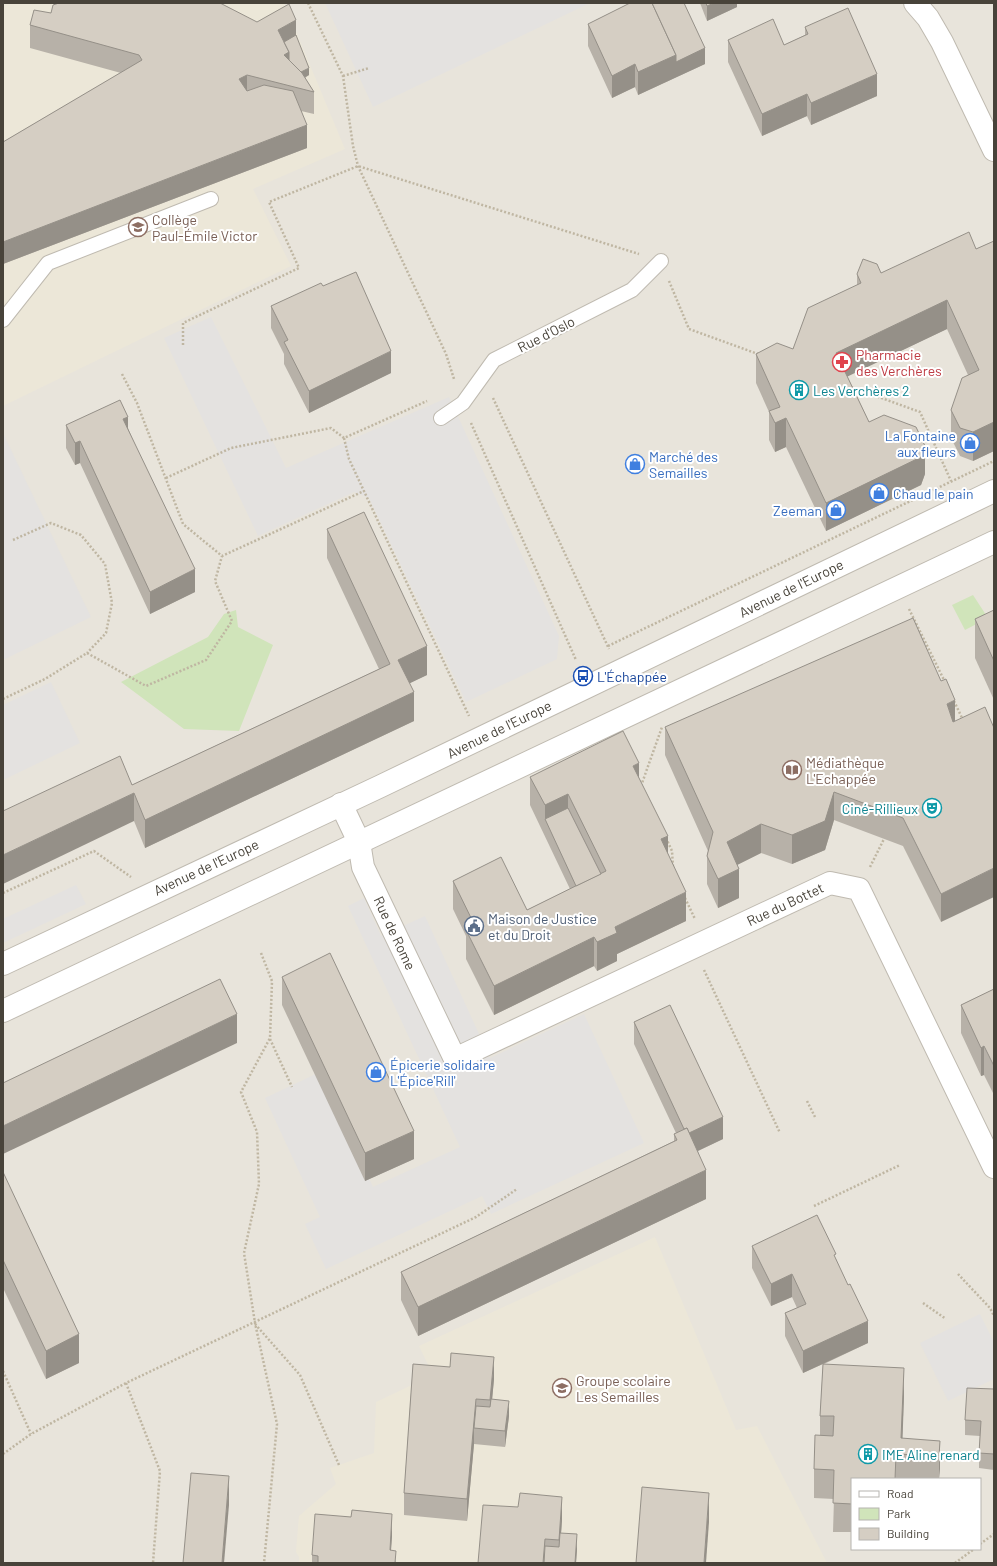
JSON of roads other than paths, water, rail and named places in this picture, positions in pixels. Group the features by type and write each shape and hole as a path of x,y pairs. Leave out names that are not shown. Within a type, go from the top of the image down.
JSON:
{"street":[{"path":"915,3 928,18 942,42 994,150"},
{"name":"Avenue de l'Europe","path":"3,964 994,491"},
{"path":"3,1011 994,542"},
{"name":"Rue de Rome","path":"341,804 358,842 363,867 455,1059"},
{"name":"Rue du Bottet","path":"455,1059 830,883 859,889 994,1167"}],"lane":[{"path":"3,320 48,263 211,199"},
{"name":"Rue d'Oslo","path":"441,418 462,403 494,360 632,290 661,261"}],"place":[{"name":"Collège Paul-Émile Victor","path":"138,227"},
{"name":"Pharmacie des Verchères","path":"842,362"},
{"name":"Les Verchères 2","path":"799,390"},
{"name":"La Fontaine aux fleurs","path":"970,443"},
{"name":"Marché des Semailles","path":"635,464"},
{"name":"Chaud le pain","path":"879,493"},
{"name":"Zeeman","path":"836,510"},
{"name":"L'Échappée","path":"583,676"},
{"name":"Médiathèque L'Echappée","path":"792,770"},
{"name":"Ciné-Rillieux","path":"932,808"},
{"name":"Maison de Justice et du Droit","path":"474,926"},
{"name":"Épicerie solidaire L'Épice'Rill'","path":"376,1072"},
{"name":"Groupe scolaire Les Semailles","path":"562,1388"},
{"name":"IME Aline renard","path":"868,1454"}]}
